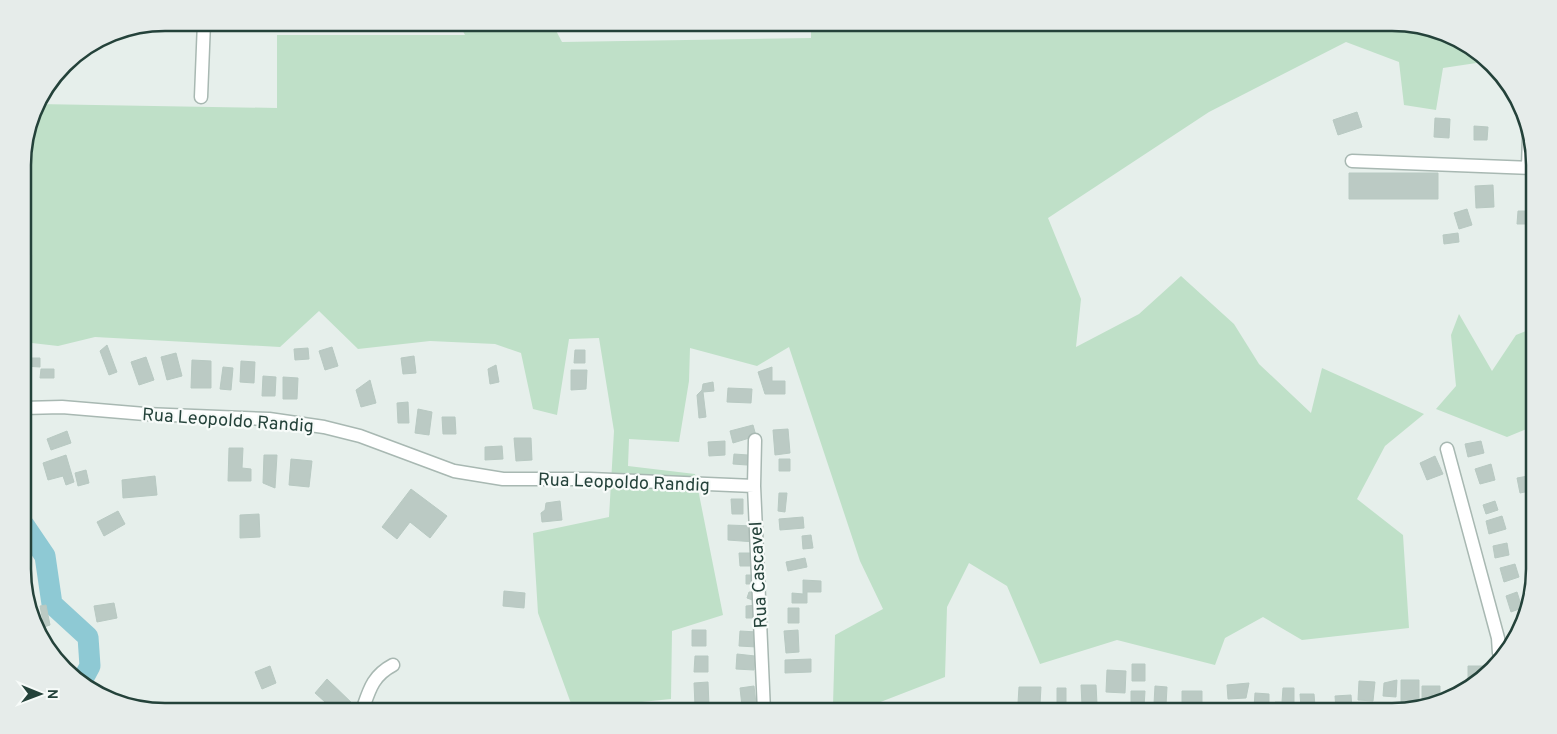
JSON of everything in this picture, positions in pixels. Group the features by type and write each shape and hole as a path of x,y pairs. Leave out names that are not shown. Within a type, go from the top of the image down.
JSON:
{"street":[{"path":"201,98 204,31"},
{"path":"1352,162 1526,167"},
{"name":"Rua Leopoldo Randig","path":"31,408 62,407 145,414 269,419 324,427 360,436 454,471 503,479 600,480 754,486"},
{"name":"Rua Cascavel","path":"755,440 754,486 764,703"},
{"path":"1447,449 1498,638 1499,649"},
{"path":"365,703 373,681 378,674 393,666"}],"green space":[{"path":"463,31 556,31 562,42 811,38 811,31 1391,31 1409,32 1426,36 1443,41 1459,49 1477,63 1443,68 1436,110 1404,105 1399,62 1346,42 1209,112 1048,218 1081,299 1076,347 1139,314 1181,276 1234,324 1259,364 1311,413 1322,368 1424,414 1385,446 1357,499 1403,535 1409,628 1302,640 1263,617 1225,638 1215,665 1117,640 1040,664 1007,586 969,563 947,607 945,677 879,702 833,702 835,635 883,609 860,561 789,347 757,366 690,348 689,381 679,442 629,439 628,466 695,474 723,615 672,631 671,699 636,703 571,703 538,613 533,533 609,517 614,431 599,338 569,339 557,415 533,409 521,353 495,344 430,341 358,349 319,311 280,347 95,337 58,346 32,343 32,157 38,122 46,104 277,108 277,35 465,35"},
{"path":"1459,314 1492,371 1516,335 1526,331 1526,429 1507,437 1436,409 1456,386 1451,335"}],"building":[{"path":"1357,112 1362,127 1338,135 1333,120"},
{"path":"1435,118 1450,119 1449,138 1434,137"},
{"path":"1474,126 1488,127 1487,140 1474,140"},
{"path":"1349,173 1438,173 1438,199 1349,199"},
{"path":"1493,185 1494,207 1476,208 1475,186"},
{"path":"1467,209 1472,225 1459,229 1454,213"},
{"path":"1518,211 1526,211 1526,224 1517,224"},
{"path":"1458,233 1459,242 1444,244 1443,235"},
{"path":"107,345 117,372 109,375 100,351"},
{"path":"332,347 338,366 325,370 319,351"},
{"path":"308,348 309,359 295,360 294,349"},
{"path":"575,350 585,350 585,363 574,363"},
{"path":"176,353 182,376 167,380 161,357"},
{"path":"414,356 416,373 403,374 401,358"},
{"path":"146,357 154,380 139,385 131,362"},
{"path":"32,358 40,358 40,367 31,366"},
{"path":"192,360 211,361 211,388 191,388"},
{"path":"241,361 255,362 254,383 240,382"},
{"path":"496,365 499,382 490,384 488,369"},
{"path":"223,367 233,368 231,390 220,389"},
{"path":"772,367 772,381 785,381 785,394 765,394 758,372"},
{"path":"41,369 54,369 54,378 40,378"},
{"path":"571,370 587,370 586,389 571,390"},
{"path":"263,376 276,377 275,396 262,396"},
{"path":"283,377 298,378 297,399 283,399"},
{"path":"370,380 376,403 361,407 356,390"},
{"path":"713,382 714,391 703,392 706,417 699,418 697,395 702,390 703,384"},
{"path":"728,388 752,389 751,403 727,402"},
{"path":"408,402 409,423 398,423 397,403"},
{"path":"418,409 432,412 429,435 415,433"},
{"path":"442,417 455,417 456,434 443,434"},
{"path":"753,425 756,436 733,443 730,431"},
{"path":"788,429 790,453 775,455 773,430"},
{"path":"67,431 71,443 51,450 47,439"},
{"path":"514,438 531,438 532,460 516,461"},
{"path":"725,441 725,455 709,456 708,442"},
{"path":"1481,441 1484,453 1468,457 1465,444"},
{"path":"502,446 503,459 485,460 485,447"},
{"path":"229,448 243,448 242,468 251,469 251,481 228,481"},
{"path":"734,454 748,455 747,465 733,464"},
{"path":"66,455 74,482 66,485 63,476 48,480 43,463"},
{"path":"264,455 277,455 275,488 263,483"},
{"path":"1435,456 1443,474 1427,480 1420,463"},
{"path":"291,459 312,461 309,487 289,485"},
{"path":"779,459 790,459 790,471 779,471"},
{"path":"1491,464 1495,480 1480,484 1475,469"},
{"path":"86,470 89,483 78,486 75,473"},
{"path":"155,476 157,495 123,498 122,480"},
{"path":"1526,476 1526,492 1520,493 1517,478"},
{"path":"411,489 447,516 430,538 410,522 397,539 382,527"},
{"path":"779,493 787,493 785,512 778,511"},
{"path":"731,499 743,499 743,514 732,514"},
{"path":"560,501 562,520 542,522 541,513 545,510 546,503"},
{"path":"1495,501 1498,510 1486,514 1483,505"},
{"path":"118,511 125,524 104,536 97,522"},
{"path":"259,514 260,537 240,538 240,515"},
{"path":"1502,516 1506,529 1489,534 1486,521"},
{"path":"803,517 804,528 780,530 779,519"},
{"path":"728,525 754,526 755,542 728,540"},
{"path":"811,535 813,548 803,549 802,536"},
{"path":"1507,543 1509,555 1495,558 1493,546"},
{"path":"739,553 755,553 755,566 740,566"},
{"path":"805,558 807,567 788,571 786,562"},
{"path":"1515,564 1519,577 1504,582 1500,568"},
{"path":"746,575 757,575 757,584 746,584"},
{"path":"803,580 821,581 821,592 807,592 807,603 792,603 792,593 803,594"},
{"path":"504,591 525,593 524,608 503,606"},
{"path":"749,592 758,592 758,602 747,598"},
{"path":"1517,592 1521,604 1519,609 1511,612 1506,596"},
{"path":"114,603 117,618 97,622 94,606"},
{"path":"46,605 50,625 44,627 40,606"},
{"path":"758,605 758,618 746,618 746,606"},
{"path":"788,608 799,608 799,623 788,623"},
{"path":"692,630 706,630 706,646 692,646"},
{"path":"798,630 799,652 786,653 784,631"},
{"path":"740,631 757,632 757,647 739,646"},
{"path":"737,654 755,656 754,670 736,669"},
{"path":"695,656 708,656 708,672 694,672"},
{"path":"811,659 811,672 785,673 785,660"},
{"path":"1132,664 1145,664 1145,681 1132,681"},
{"path":"270,666 276,683 262,689 255,672"},
{"path":"1468,666 1483,666 1480,669 1468,678"},
{"path":"1107,670 1126,671 1125,693 1106,692"},
{"path":"327,679 352,703 326,703 315,693"},
{"path":"1397,680 1396,697 1383,696 1384,683"},
{"path":"1401,680 1419,680 1419,700 1401,702"},
{"path":"1359,681 1375,682 1373,701 1358,700"},
{"path":"708,682 709,703 695,703 694,683"},
{"path":"1249,683 1246,698 1228,699 1227,685"},
{"path":"1081,685 1096,685 1097,702 1082,702"},
{"path":"754,686 756,703 742,703 740,688"},
{"path":"1155,686 1167,687 1166,702 1154,702"},
{"path":"1422,686 1440,686 1440,694 1422,699"},
{"path":"1019,687 1041,687 1040,702 1018,702"},
{"path":"1057,688 1066,688 1066,702 1057,702"},
{"path":"1283,688 1294,688 1294,702 1275,702 1282,702"},
{"path":"1131,691 1145,691 1144,702 1131,702"},
{"path":"1182,691 1202,691 1202,702 1182,702"},
{"path":"1255,693 1269,694 1269,702 1254,702"},
{"path":"1300,694 1314,694 1315,702 1301,702"},
{"path":"1351,695 1352,702 1335,702 1335,696"}],"waterway":[{"path":"31,535 45,556 52,604 88,637 90,666 85,676"}]}
